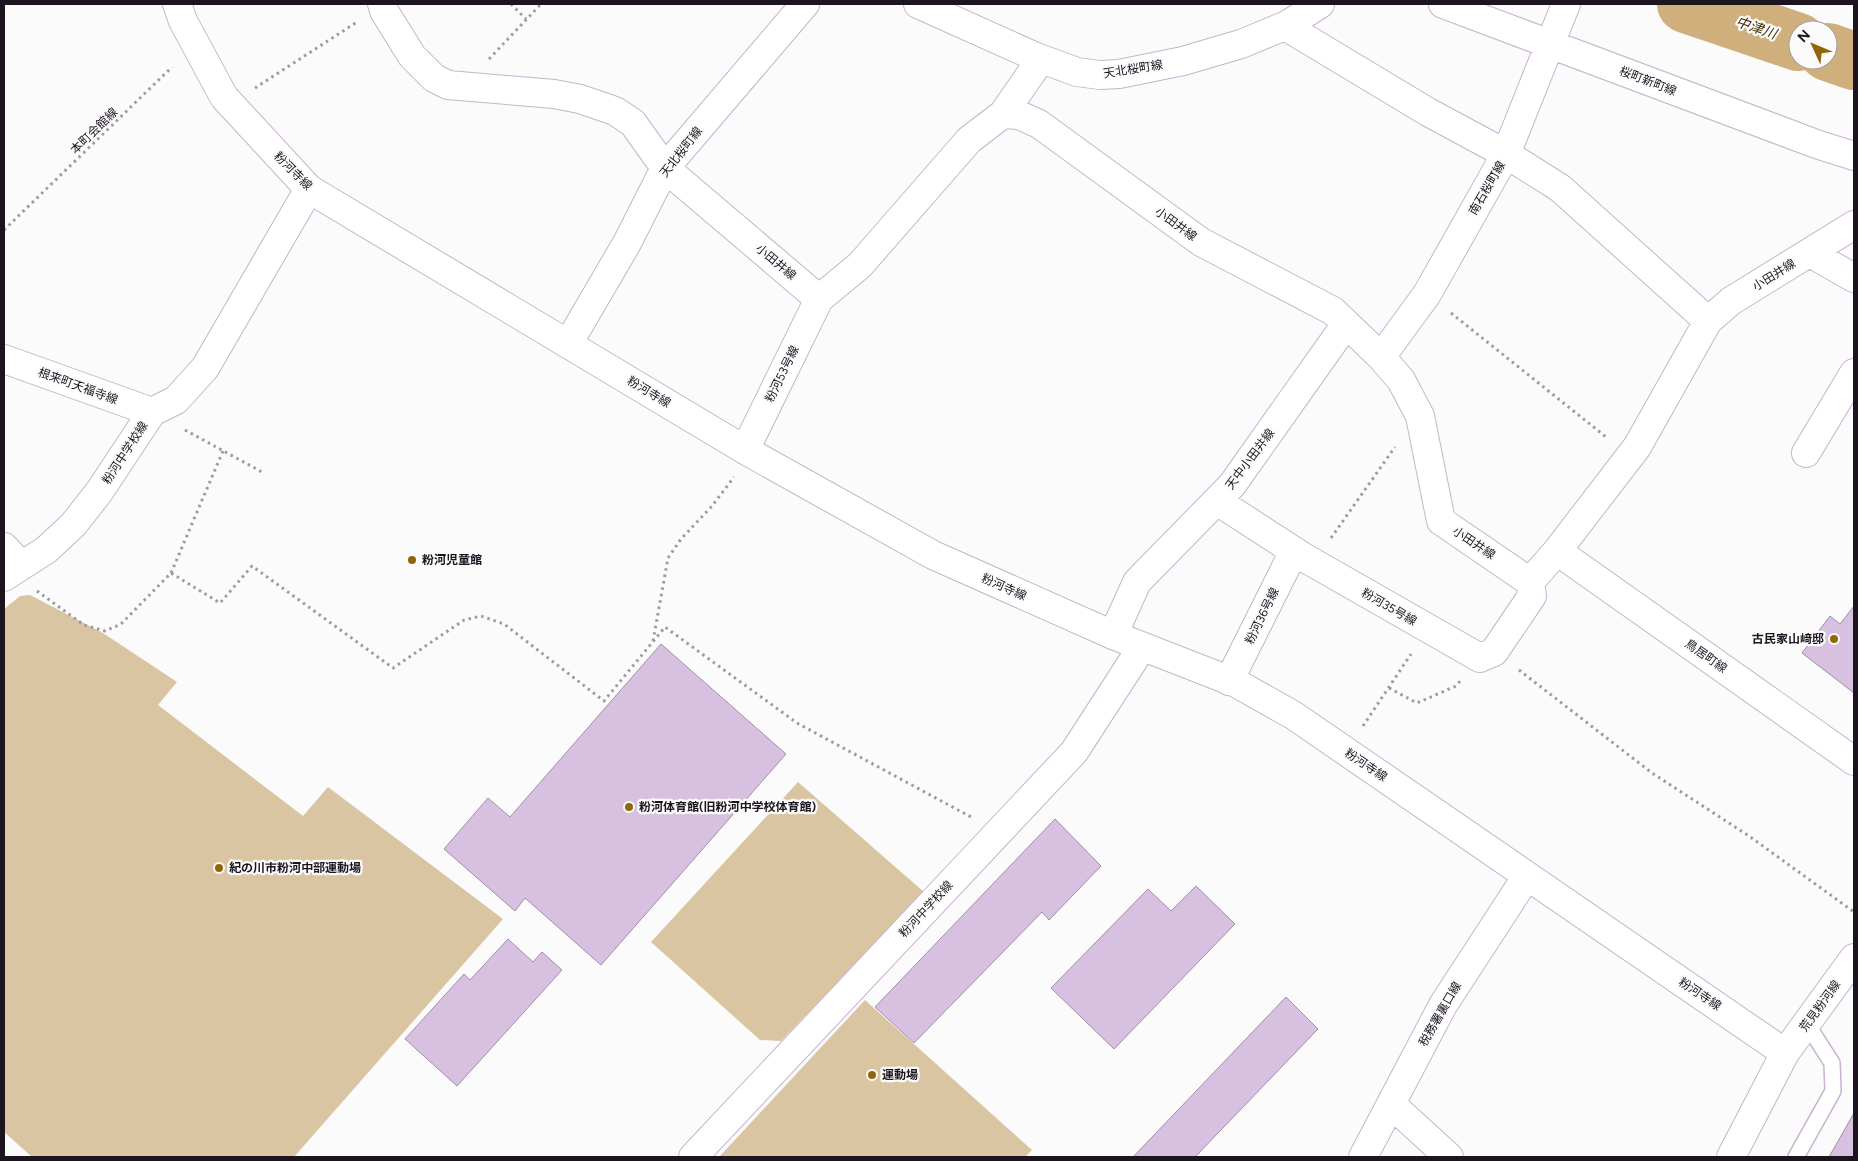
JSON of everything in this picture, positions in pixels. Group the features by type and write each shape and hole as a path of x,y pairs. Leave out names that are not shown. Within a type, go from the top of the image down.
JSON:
{"street":[{"name":"粉河寺線","path":"177,4 183,21 224,97 309,189 749,452 933,555 1113,635 1230,681 1292,715 1785,1053"},
{"name":"小田井線","path":"382,4 384,11 417,62 434,78 448,85 554,94 580,99 615,111 633,123 666,168 819,299"},
{"name":"天北桜町線","path":"568,344 627,243 666,168 805,4"},
{"name":"天北桜町線","path":"918,4 1041,59 1077,72 1100,75 1119,74 1183,61 1241,44 1285,26 1320,4"},
{"name":"桜町新町線","path":"1443,4 1552,36 1819,146 1854,156"},
{"name":"南石桜町線","path":"1381,357 1427,294 1506,154 1566,4"},
{"path":"1285,26 1428,112 1506,154 1560,188 1708,321"},
{"path":"819,299 860,265 969,140 1003,114 1041,59"},
{"name":"小田井線","path":"1003,114 1019,115 1039,124 1201,242 1333,311 1381,357 1401,380 1420,416 1441,521 1530,582 1557,551 1637,447 1708,321 1732,301 1854,225"},
{"name":"粉河中学校線","path":"10,565 46,550 73,525 99,492 152,412 176,400 205,368 309,189"},
{"path":"1810,253 1854,278"},
{"name":"粉河53号線","path":"749,452 819,299"},
{"name":"天中小田井線","path":"1113,635 1136,582 1232,485 1346,324"},
{"name":"根来町天福寺線","path":"4,360 152,412"},
{"path":"1806,453 1854,372"},
{"name":"粉河35号線","path":"1217,500 1304,557 1428,629 1486,654"},
{"name":"鳥居町線","path":"1557,551 1854,761"},
{"name":"粉河36号線","path":"1230,681 1304,557"},
{"path":"1486,654 1532,596 1530,582"},
{"name":"粉河中学校線","path":"693,1157 1074,752 1142,647"},
{"name":"税務署裏口線","path":"1363,1157 1443,1005 1527,876"},
{"name":"荒見粉河線","path":"1785,1053 1854,958"},
{"path":"1731,1157 1785,1053"},
{"path":"1391,1104 1449,1157"}],"lane":[{"path":"1796,1157 1833,1091 1832,1063 1807,1024"}],"path":[{"path":"230,104 382,4"},
{"path":"511,4 526,19"},
{"path":"463,87 541,4"},
{"name":"本町会館線","path":"4,230 196,44"},
{"path":"1427,294 1630,456"},
{"path":"152,412 262,472"},
{"path":"1304,557 1400,440 1424,432"},
{"path":"10,565 84,625 105,631 122,624 171,573 223,451"},
{"path":"653,642 668,558 681,538 712,506 749,452"},
{"path":"171,573 220,603 252,566 393,668 464,620 481,616 504,624 604,701 665,627 797,723 999,832"},
{"path":"1346,752 1428,629"},
{"path":"1389,688 1418,703 1456,686 1486,654 1652,773 1749,836 1854,912"}],"shaded area":[{"name":"紀の川市粉河中部運動場","path":"30,595 103,633 177,682 158,705 303,816 328,787 503,919 294,1157 32,1157 4,1132 4,609 20,596"},
{"path":"798,782 924,892 781,1041 760,1040 651,942"},
{"name":"運動場","path":"865,1000 1032,1150 1025,1157 719,1157"}],"building":[{"name":"古民家山﨑邸","path":"1854,606 1854,693 1802,653 1830,616 1840,624"},
{"name":"粉河体育館(旧粉河中学校体育館)","path":"661,644 786,754 601,965 525,898 515,911 444,849 488,798 510,817"},
{"path":"1055,819 1101,866 1049,920 1042,912 914,1043 875,1007"},
{"path":"1196,886 1235,924 1114,1049 1051,988 1148,889 1171,911"},
{"path":"508,939 533,962 542,952 562,970 457,1086 405,1039 464,974 470,980"},
{"path":"1286,997 1318,1029 1195,1157 1133,1157"},
{"path":"1854,1113 1854,1157 1829,1157"}],"waterway":[{"name":"中津川","path":"1686,4 1788,39"},
{"name":"中津川","path":"1838,55 1854,61"}],"place":[{"name":"粉河児童館","path":"412,560"},
{"name":"古民家山﨑邸","path":"1834,639"},
{"name":"粉河体育館(旧粉河中学校体育館)","path":"629,807"},
{"name":"紀の川市粉河中部運動場","path":"219,868"},
{"name":"運動場","path":"872,1075"}]}
